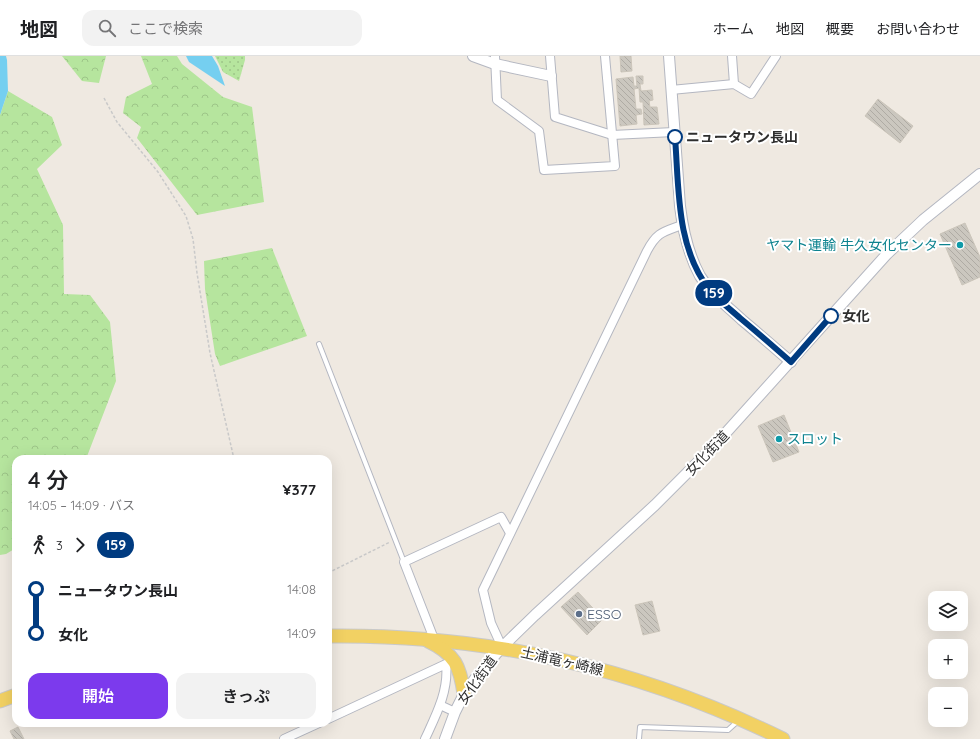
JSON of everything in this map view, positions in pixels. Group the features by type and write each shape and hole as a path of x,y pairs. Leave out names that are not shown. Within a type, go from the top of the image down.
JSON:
{"main road":[{"name":"土浦竜ヶ崎線","path":"332,636 372,636 428,639 502,647 574,662 696,700 783,739"},
{"path":"428,639 448,653 453,659 462,678 464,694"},
{"path":"0,701 12,696"}],"street":[{"path":"473,56 495,60 552,76"},
{"path":"550,56 554,117 612,135 674,132"},
{"path":"495,60 497,100 539,131 544,170 615,166 605,56"},
{"path":"669,56 682,225 689,251 700,276 720,301 791,362"},
{"path":"732,56 734,84"},
{"path":"671,90 734,84 751,94 776,56"},
{"name":"女化街道","path":"445,739 455,712 464,694 477,676 502,647 655,505 704,457 887,254 952,195 980,174"},
{"path":"502,647 491,623 482,590 652,242 664,231 682,225"},
{"path":"428,639 404,562 501,517 510,532"},
{"path":"332,717 446,664 447,674 445,690 425,739"},
{"path":"440,705 455,712"},
{"path":"284,739 310,727"}],"lane":[{"path":"320,344 404,562"},
{"path":"639,739 640,727 728,730 741,719"}],"path":[{"path":"104,98 117,122 158,172 186,216 193,239 210,353 233,455"},
{"path":"332,571 395,539"}],"green space":[{"path":"62,56 106,56 99,83 82,81"},
{"path":"141,56 177,56 182,64 223,97 252,107 264,202 197,215 137,138 141,127 123,113 126,97 152,84"},
{"path":"215,56 245,56 239,81 223,72"},
{"path":"8,91 52,117 62,145 37,169 63,225 64,294 90,295 110,322 116,381 88,455 12,455 12,550 6,554 0,555 0,115"},
{"path":"272,248 307,336 220,366 215,354 205,289 204,261"}],"water":[{"path":"0,56 6,56 7,60 8,91 0,115"},
{"path":"186,56 212,56 218,66 225,86 189,62"}],"building":[{"path":"620,56 631,56 632,71 621,72"},
{"path":"636,76 643,76 643,84 640,84 641,91 652,90 653,100 649,101 650,107 657,107 659,124 644,125 643,102 640,102 639,88 634,89 636,109 641,109 642,114 636,115 637,124 620,126 616,79 633,77 634,86 637,86"},
{"path":"878,99 913,126 900,143 865,116"},
{"name":"ヤマト運輸 牛久女化センター","path":"965,223 980,257 980,277 962,285 940,234"},
{"name":"スロット","path":"784,415 799,452 773,462 758,426"},
{"path":"578,592 603,619 587,635 561,607"},
{"path":"652,601 660,631 643,635 635,605"},
{"path":"18,727 24,739 14,739 10,731"}],"bus line":[{"name":"159","path":"675,137 682,225 689,251 700,276 709,289 720,301 791,362 831,316"}],"place":[{"name":"ニュータウン長山","path":"675,137"},
{"name":"ヤマト運輸 牛久女化センター","path":"960,245"},
{"name":"女化","path":"831,316"},
{"name":"スロット","path":"779,439"},
{"name":"ESSO","path":"579,614"}]}
